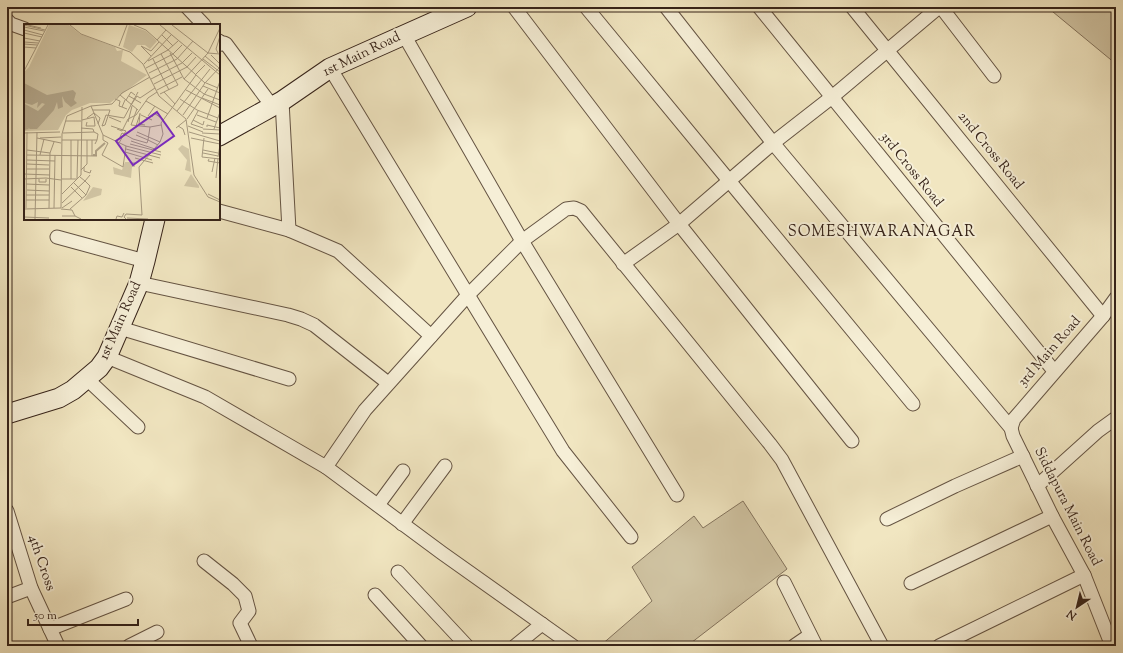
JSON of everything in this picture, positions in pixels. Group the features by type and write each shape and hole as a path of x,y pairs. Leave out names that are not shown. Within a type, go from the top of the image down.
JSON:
{"street":[{"path":"187,7 203,24"},
{"name":"1st Main Road","path":"220,135 277,103 330,68 467,7"},
{"path":"514,7 679,224 852,441"},
{"path":"586,7 913,404"},
{"name":"Siddapura Main Road","path":"666,7 774,143 1011,428 1013,436 1037,486 1084,575 1112,646"},
{"name":"3rd Cross Road","path":"759,7 1054,371"},
{"name":"2nd Cross Road","path":"852,7 1103,316"},
{"path":"624,264 679,224 728,181 832,98 940,7 994,76"},
{"path":"7,20 11,24 24,29"},
{"path":"404,35 522,241 677,495"},
{"path":"220,44 226,44 277,103 289,230"},
{"path":"330,68 563,451 631,537"},
{"path":"326,467 365,410 468,295 522,241 566,209 574,208 581,211 782,460 882,646"},
{"path":"220,211 289,230 338,251 431,336"},
{"name":"1st Main Road","path":"7,414 59,398 73,390 87,379 108,357 139,283 155,220"},
{"path":"57,237 145,261"},
{"path":"139,283 301,319 314,325 388,383"},
{"name":"3rd Main Road","path":"1011,428 1014,419 1103,316 1116,298"},
{"path":"120,328 289,379"},
{"path":"108,357 205,397 326,467 442,553 573,646"},
{"path":"87,379 138,427"},
{"path":"1037,486 1098,431 1116,418"},
{"path":"887,519 955,486 1023,456"},
{"path":"402,524 445,466"},
{"path":"378,505 403,471"},
{"name":"4th Cross","path":"7,511 31,588 58,646"},
{"path":"911,584 1052,516"},
{"path":"204,561 233,584 245,596 249,611 240,622 251,646"},
{"path":"398,572 467,646"},
{"path":"939,646 1084,575"},
{"path":"784,582 813,641 794,646"},
{"path":"7,597 31,588"},
{"path":"375,595 415,644"},
{"path":"50,629 126,599"},
{"path":"515,646 542,624"},
{"path":"130,646 157,632"}],"shaded area":[{"path":"1047,7 1116,7 1116,64"},
{"path":"743,501 787,569 687,646 600,646 652,601 632,567 694,516 703,528"}],"district":[{"name":"SOMESHWARANAGAR","path":"882,232"}]}
